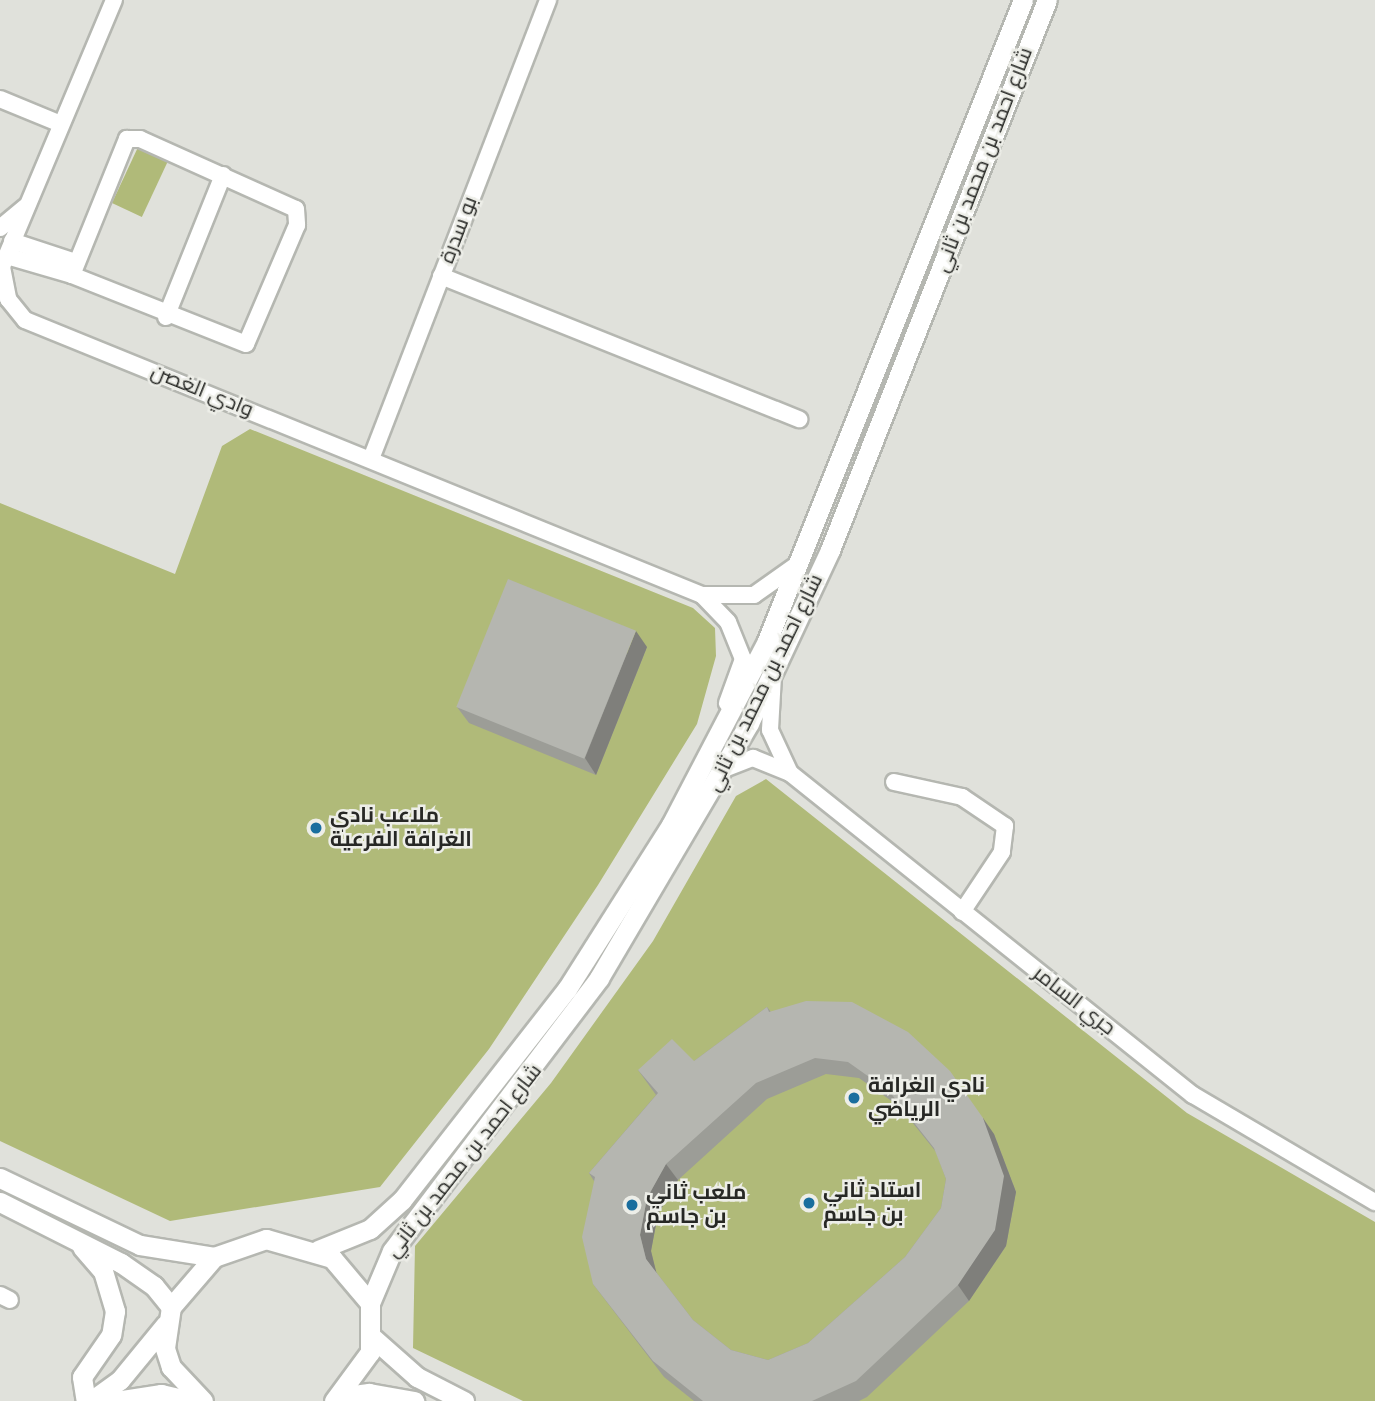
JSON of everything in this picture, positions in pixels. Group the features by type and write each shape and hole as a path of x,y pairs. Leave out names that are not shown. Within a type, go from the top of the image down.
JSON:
{"street":[{"name":"وادي الغصن","path":"114,0 9,248 8,299 25,320 702,595 754,595 800,563"},
{"name":"بو سدرة","path":"371,459 548,0"},
{"name":"شارع احمد بن محمد بن ثاني","path":"318,1250 381,1222 462,1126 610,927 706,761 800,563 1023,0"},
{"name":"شارع احمد بن محمد بن ثاني","path":"370,1303 392,1251 599,978 724,769 773,676 850,502 1047,0"},
{"path":"0,99 61,124"},
{"path":"9,248 73,268 166,317 246,344 297,225 293,205 140,139 127,139 73,268"},
{"path":"166,317 223,175"},
{"path":"0,228 27,205"},
{"path":"442,276 799,419"},
{"name":"وادي الغصن","path":"702,595 728,622 743,659 706,761"},
{"name":"جري السامر","path":"773,676 771,730 790,773"},
{"name":"جري السامر","path":"724,769 759,759 790,773 1193,1095 1375,1202"},
{"path":"894,782 962,797 1005,826 1002,852 962,912"},
{"path":"0,1178 140,1245 214,1256 267,1239 318,1250 352,1275 370,1303 373,1338 362,1368 337,1399"},
{"path":"0,1202 146,1279 168,1315 171,1367 203,1401"},
{"path":"77,1241 103,1271 115,1311 111,1335 82,1377 89,1401 120,1380 214,1256"},
{"path":"373,1338 417,1377 464,1401"},
{"path":"337,1399 369,1393 414,1401"},
{"path":"116,1401 157,1394 192,1401"}],"green space":[{"path":"139,145 169,159 142,217 112,203"},
{"name":"ملاعب نادي الغرافة الفرعية","path":"250,429 693,608 715,628 716,656 697,724 598,885 489,1049 380,1187 170,1221 0,1141 0,503 175,574 222,446"},
{"name":"نادي الغرافة الرياضي","path":"766,779 1187,1113 1375,1222 1375,1401 523,1401 413,1348 415,1246 551,1083 653,941 736,796"}],"building":[{"path":"508,579 636,631 584,759 456,707"},
{"name":"ملعب ثاني بن جاسم","path":"806,1001 852,1002 908,1032 950,1071 983,1118 1004,1176 995,1230 958,1285 856,1381 812,1401 703,1401 653,1361 593,1284 582,1237 595,1177 589,1173 658,1093 638,1070 672,1039 694,1061 767,1007 769,1012","holes":["815,1058 848,1062 889,1091 934,1148 946,1179 941,1208 905,1257 808,1343 768,1360 731,1350 693,1320 646,1259 640,1235 647,1198 666,1164 756,1083"]}],"place":[{"name":"ملاعب نادي الغرافة الفرعية","path":"316,828"},
{"name":"نادي الغرافة الرياضي","path":"854,1098"},
{"name":"استاد ثاني بن جاسم","path":"809,1203"},
{"name":"ملعب ثاني بن جاسم","path":"632,1205"}]}
